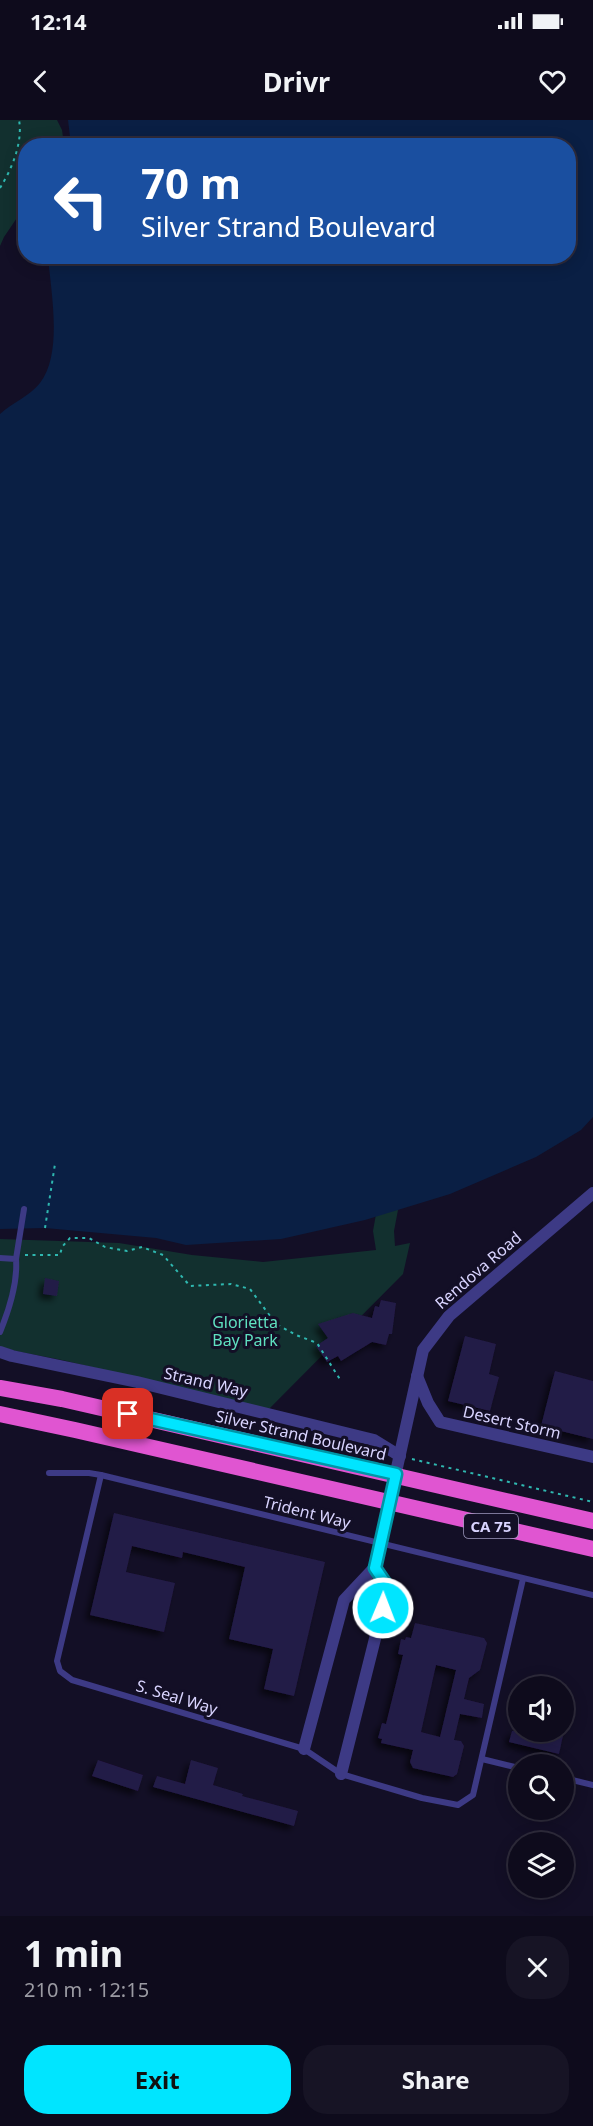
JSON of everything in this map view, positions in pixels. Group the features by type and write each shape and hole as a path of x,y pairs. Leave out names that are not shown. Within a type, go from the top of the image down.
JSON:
{"highway":[{"name":"Silver Strand Boulevard","path":"0,1388 62,1399 593,1521"},
{"name":"CA 75","path":"0,1414 593,1549"}],"street":[{"name":"Rendova Road","path":"375,1568 423,1350 449,1316 593,1193"},
{"name":"Strand Way","path":"6,1354 137,1382 374,1440 400,1456"},
{"name":"Desert Storm","path":"417,1375 428,1403 440,1422 593,1457"},
{"path":"304,1749 344,1600 375,1568 388,1587 341,1774"}],"lane":[{"path":"0,1332 9,1311 17,1269 16,1257 24,1209"},
{"path":"0,1258 16,1257"},
{"name":"Trident Way","path":"49,1473 101,1475 593,1595"},
{"name":"S. Seal Way","path":"101,1475 57,1661 60,1671 72,1680 304,1749 341,1774 422,1798 458,1805 473,1795 482,1759"},
{"path":"508,1765 482,1759 523,1579"},
{"path":"574,1780 593,1785"}],"path":[{"path":"18,120 19,138"},
{"path":"0,188 9,171 18,143"},
{"path":"45,1228 55,1164"},
{"path":"16,1257 60,1254 70,1238 82,1237 89,1238 105,1247 127,1251 142,1247 163,1255 190,1286 231,1284 250,1289 276,1324 317,1343 341,1380"}],"green space":[{"path":"0,120 57,120 63,138 18,138 18,216 0,246"},
{"name":"Glorietta Bay Park","path":"388,1147 409,1152 394,1231 395,1246 410,1243 403,1274 269,1409 62,1360 0,1348 0,1239 119,1243 192,1255 263,1262 376,1250 373,1231"}],"water":[{"path":"68,120 593,120 593,1117 581,1130 536,1157 450,1194 365,1220 281,1239 186,1245 156,1238 45,1228 0,1229 0,414 36,388 47,370 51,356 54,322 49,264 576,264 576,138 70,138"}],"building":[{"path":"45,1278 59,1281 57,1296 43,1294"},
{"path":"381,1300 396,1303 392,1334 389,1334 386,1345 372,1342 341,1361 338,1356 327,1362 316,1346 328,1338 318,1324 353,1313 372,1318 375,1306 379,1307"},
{"path":"465,1336 496,1344 489,1374 499,1377 490,1411 448,1401"},
{"path":"555,1371 593,1381 593,1439 541,1426"},
{"path":"114,1513 325,1562 294,1696 264,1689 273,1649 229,1639 245,1567 183,1552 182,1558 132,1546 126,1572 175,1583 164,1632 90,1615"},
{"path":"415,1623 484,1638 487,1643 480,1670 469,1678 464,1699 484,1704 482,1718 460,1714 454,1740 461,1741 464,1746 457,1774 453,1777 413,1768 410,1762 413,1750 381,1743 382,1739 378,1738 382,1723 386,1724 403,1655 398,1654 401,1639 411,1638","holes":["436,1665 456,1670 440,1737 421,1732"]},
{"path":"509,1742 562,1742 559,1754"},
{"path":"98,1760 143,1775 138,1791 92,1776"},
{"path":"191,1760 218,1768 213,1785 243,1794 242,1796 298,1811 294,1826 153,1787 157,1776 185,1784"}],"route":[{"path":"128,1414 396,1474 375,1568 388,1587 383,1608"}]}
